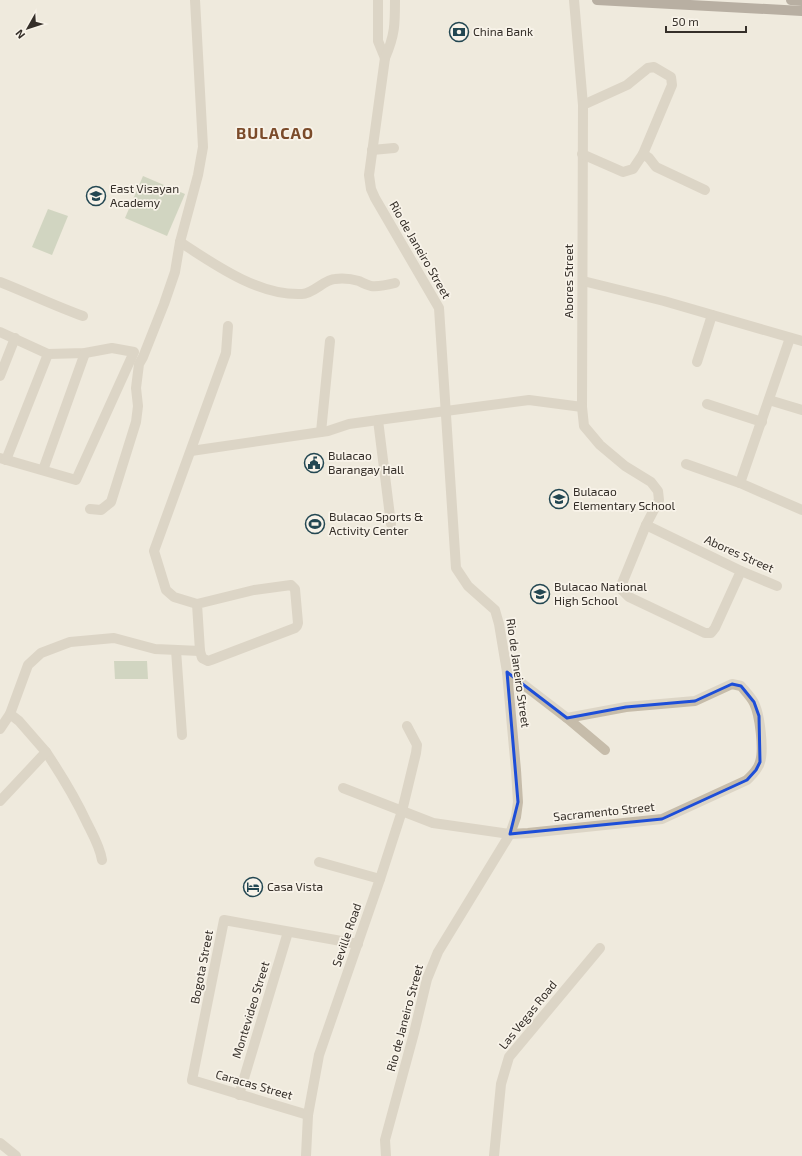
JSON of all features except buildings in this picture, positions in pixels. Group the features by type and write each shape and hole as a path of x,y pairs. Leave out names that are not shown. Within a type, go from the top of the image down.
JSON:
{"main road":[{"path":"597,0 802,11"},
{"path":"791,0 802,0"}],"street":[{"path":"90,509 101,510 111,502 136,422 138,406 136,388 139,364 164,304 175,272 180,242 198,176 203,147 195,0"},
{"name":"Rio de Janeiro Street","path":"378,0 378,41 385,58"},
{"name":"Rio de Janeiro Street","path":"386,1156 386,1140 427,979 438,952 510,834 516,817 518,802 507,672 499,624 495,610 468,586 456,568 439,308 371,189 369,175 372,150 385,58 392,42 394,31 395,0"},
{"name":"Abores Street","path":"574,0 583,105 582,407 584,426 600,445 625,466 651,482 658,491 659,500 646,525 621,586 622,590 629,597 705,633 711,633 715,628 741,571"},
{"path":"582,154 623,172 633,169 643,154 672,85 671,77 654,67 648,68 627,85 583,105"},
{"path":"372,150 394,148"},
{"path":"643,154 649,158 656,167 705,190"},
{"path":"180,242 219,268 256,285 283,294 304,294 332,279 357,281 371,286 382,286 395,283"},
{"path":"583,281 664,301 802,342"},
{"path":"0,282 83,316"},
{"path":"697,362 712,315"},
{"path":"197,604 200,651 202,658 208,660 295,628 298,623 296,588 291,585 254,590 197,604 174,597 166,590 154,551 226,353 228,326"},
{"path":"0,332 48,354 85,353 112,348 134,352 76,480 3,459 48,354"},
{"path":"0,376 15,338"},
{"path":"740,483 790,338"},
{"path":"321,432 330,341"},
{"path":"42,470 85,353"},
{"path":"191,451 321,432 349,424 529,400 582,407"},
{"path":"769,400 802,410"},
{"path":"707,404 762,422"},
{"path":"378,420 391,524"},
{"path":"686,464 740,483 802,510"},
{"name":"Abores Street","path":"646,525 741,571 777,586"},
{"path":"0,728 10,714 28,665 41,653 48,650 70,642 114,638 155,649 200,651"},
{"path":"176,650 182,734"},
{"path":"507,672 567,718 605,750"},
{"name":"Sacramento Street","path":"343,788 433,823 510,834 528,834 662,819 747,780 756,770 760,762 761,737 758,716 754,702 741,686 732,684 695,701 626,707 567,718"},
{"path":"10,714 19,721 46,752 72,792 97,843 102,860"},
{"name":"Seville Road","path":"306,1156 308,1115 319,1056 402,811 417,745 407,726"},
{"path":"0,801 46,752"},
{"path":"319,862 380,879"},
{"name":"Bogota Street","path":"192,1080 224,920 358,944"},
{"name":"Montevideo Street","path":"238,1095 288,932"},
{"name":"Las Vegas Road","path":"494,1156 500,1084 509,1057 600,948"},
{"name":"Caracas Street","path":"192,1080 308,1115"},
{"path":"0,1143 16,1156"}],"highlighted area":[{"path":"507,672 567,718 626,707 695,701 732,684 741,686 754,702 759,716 760,762 756,770 747,780 662,819 510,834 518,802"}],"green space":[{"path":"143,176 185,194 167,236 125,218"},
{"path":"48,209 68,216 52,255 32,247"},
{"path":"114,661 147,661 148,679 115,679"}],"place":[{"name":"China Bank","path":"459,32"},
{"name":"East Visayan Academy","path":"96,196"},
{"name":"Bulacao Barangay Hall","path":"314,463"},
{"name":"Bulacao Elementary School","path":"559,499"},
{"name":"Bulacao Sports & Activity Center","path":"315,524"},
{"name":"Bulacao National High School","path":"540,594"},
{"name":"Casa Vista","path":"253,887"}],"district":[{"name":"BULACAO","path":"275,133"}]}
